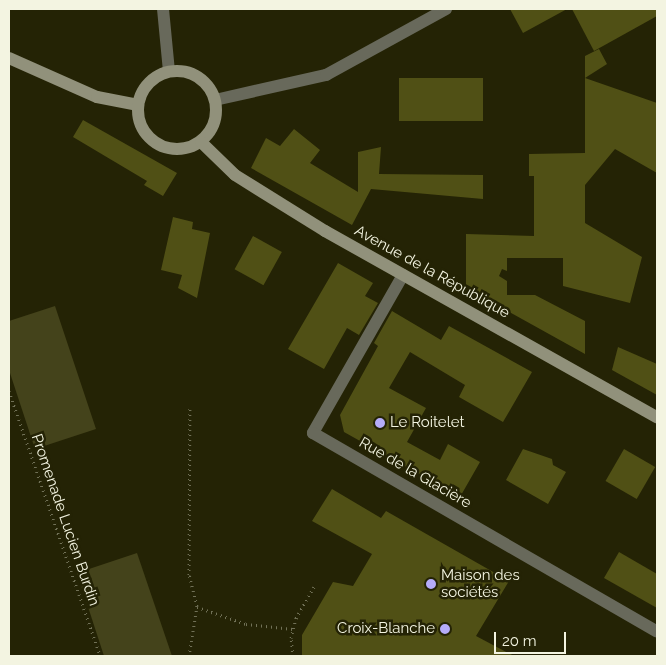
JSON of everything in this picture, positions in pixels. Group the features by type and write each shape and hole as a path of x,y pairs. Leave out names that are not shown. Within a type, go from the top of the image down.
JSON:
{"main road":[{"path":"9,58 97,96 138,104"},
{"path":"169,71 181,71 203,80 215,100 214,123 201,142 179,150 156,144 141,127 138,104 148,83 169,71"},
{"name":"Avenue de la République","path":"201,142 234,175 403,276 657,417"}],"street":[{"path":"164,9 169,71"},
{"path":"215,100 326,75 446,9"},
{"name":"Rue de la Glacière","path":"403,276 313,433 657,632"}],"path":[{"name":"Promenade Lucien Burdin","path":"9,391 100,656"},
{"path":"189,656 197,606 189,575 190,407"},
{"path":"293,656 293,629 314,587"},
{"path":"197,606 246,624 293,629"}],"shaded area":[{"path":"55,306 96,429 35,449 9,370 9,321"},
{"path":"137,553 172,656 104,656 77,573"}],"building":[{"path":"510,9 567,9 523,33"},
{"path":"572,9 657,9 657,16 594,51"},
{"path":"599,49 607,64 585,78 585,56"},
{"path":"399,78 483,78 483,121 399,121"},
{"path":"585,78 657,103 657,173 615,149 585,185 585,223 642,257 630,303 563,286 563,258 507,258 507,271 502,269 499,276 507,281 507,295 535,295 585,321 585,354 466,288 466,234 534,236 534,176 529,176 529,154 585,153"},
{"path":"83,120 177,173 163,196 144,185 147,181 73,137"},
{"path":"294,129 320,150 310,163 358,192 358,152 381,147 379,174 483,175 483,199 371,189 352,225 251,168 266,138 280,146"},
{"path":"173,217 193,222 192,229 210,233 197,298 178,288 182,275 161,270"},
{"path":"253,236 282,252 263,285 235,269"},
{"path":"338,263 373,283 365,296 378,303 359,335 347,328 324,369 288,349"},
{"path":"392,311 441,340 449,326 532,372 503,422 459,397 465,385 410,352 389,388 426,408 407,442 440,460 448,444 480,462 460,497 344,432 340,415 378,346 374,343"},
{"path":"618,347 657,364 657,395 612,370"},
{"path":"523,449 552,459 553,465 566,472 548,504 506,480"},
{"path":"624,449 655,467 637,499 606,481"},
{"name":"Maison des sociétés","path":"332,489 381,518 386,511 509,581 476,636 514,656 302,656 302,635 333,582 353,586 372,554 312,521"},
{"path":"619,552 657,574 657,608 604,578"}],"place":[{"name":"Le Roitelet","path":"380,423"},
{"name":"Maison des sociétés","path":"431,584"},
{"name":"Croix-Blanche","path":"445,629"}]}
